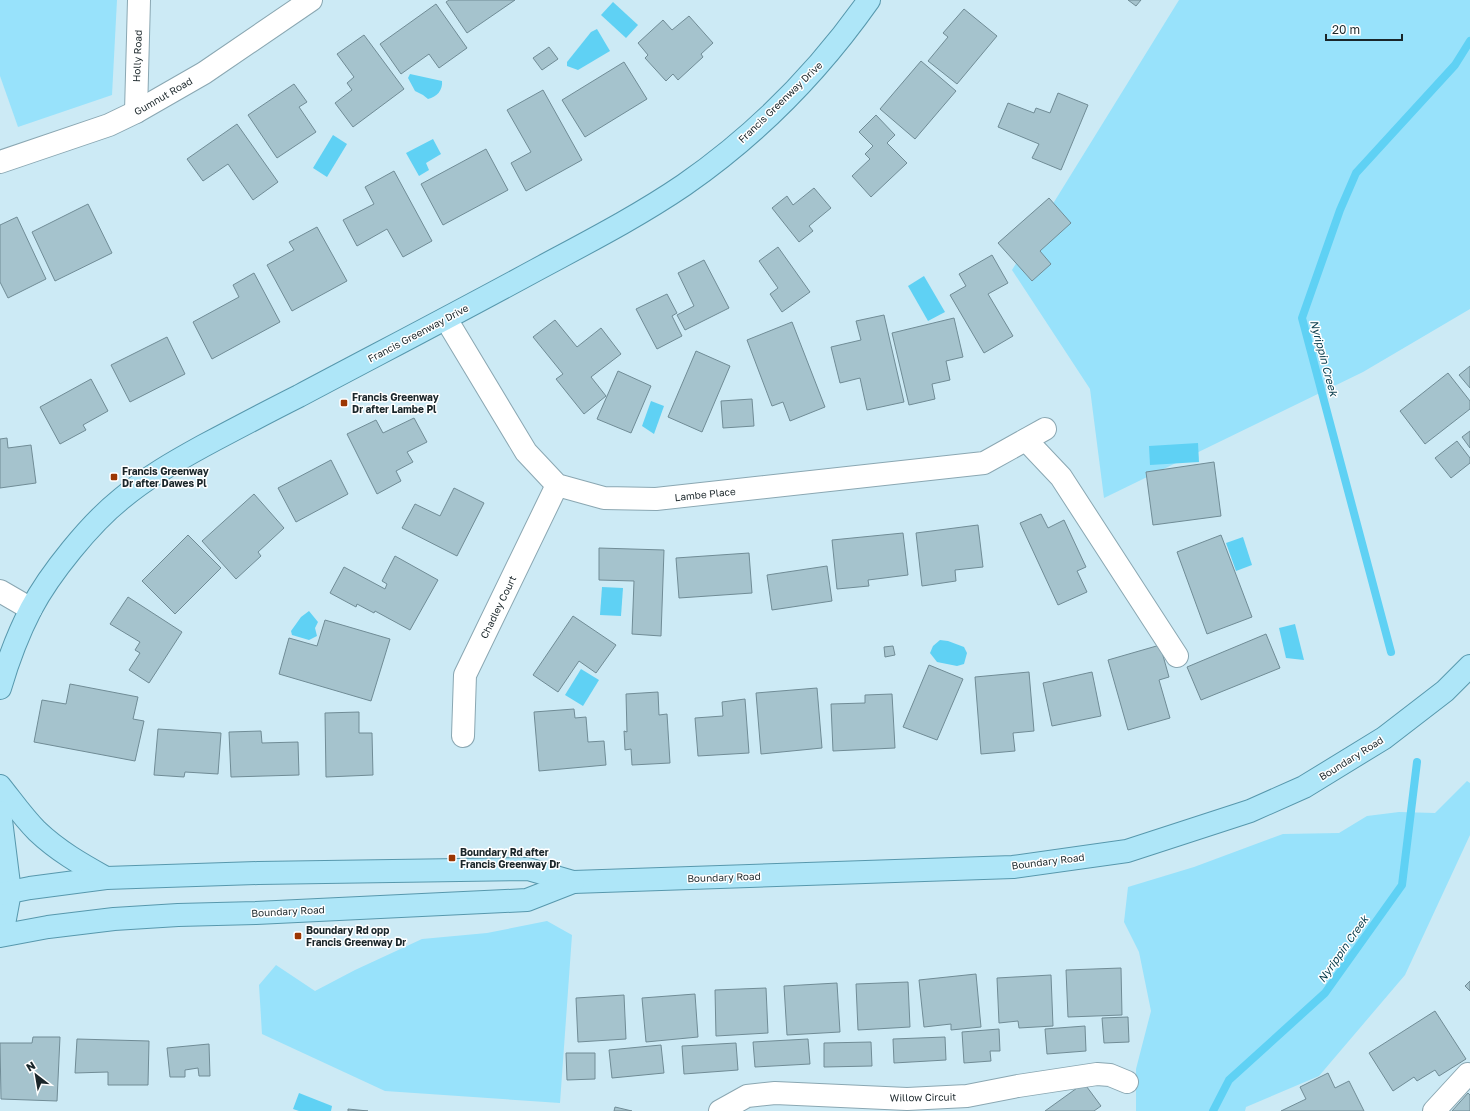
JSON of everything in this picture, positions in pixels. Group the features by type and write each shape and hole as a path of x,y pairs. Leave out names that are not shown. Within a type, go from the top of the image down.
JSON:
{"main road":[{"name":"Francis Greenway Drive","path":"0,688 6,667 31,609 45,586 95,524 120,500 147,479 174,462 446,319 625,222 685,184 745,138 784,100 823,60 869,0"},
{"name":"Boundary Road","path":"5,893 30,888 106,878 258,873 528,869 573,882 1013,867 1127,851 1250,811 1304,787 1384,738 1445,691 1470,666"},
{"path":"0,786 26,819 52,844 71,858 106,878"},
{"path":"0,812 5,893 1,934"},
{"name":"Boundary Road","path":"1,934 48,927 135,918 527,900 573,882"}],"street":[{"name":"Holly Road","path":"136,112 139,0"},
{"name":"Gumnut Road","path":"0,162 109,124 136,112 204,73 311,0"},
{"path":"446,319 526,452 557,485"},
{"name":"Lambe Place","path":"557,485 604,498 656,499 984,463 1045,429"},
{"path":"1026,440 1061,477 1177,656"},
{"name":"Chadley Court","path":"463,736 465,675 557,485"},
{"path":"0,591 31,609"},
{"name":"Willow Circuit","path":"720,1111 747,1096 775,1093 907,1099 967,1096 1033,1083 1097,1074 1110,1075 1127,1082"},
{"path":"1434,1111 1468,1074"}],"shaded area":[{"path":"0,0 117,0 112,95 18,127 0,76"},
{"path":"1179,0 1470,0 1470,309 1363,372 1104,498 1090,389 1012,270"},
{"path":"613,2 638,25 626,38 601,15"},
{"path":"597,29 610,51 578,70 567,66 567,62 591,32"},
{"path":"410,74 442,81 442,87 439,93 428,99 415,91 408,78"},
{"path":"333,135 347,144 327,177 313,168"},
{"path":"433,139 441,154 426,163 429,170 419,176 406,153"},
{"path":"924,276 945,312 928,321 908,286"},
{"path":"651,401 664,406 654,434 642,426"},
{"path":"1198,443 1199,462 1150,465 1149,446"},
{"path":"1243,537 1252,565 1236,571 1226,543"},
{"path":"602,587 623,588 621,616 600,615"},
{"path":"309,611 318,622 315,628 317,636 309,640 292,635 291,631 301,617"},
{"path":"1295,624 1304,660 1286,658 1279,628"},
{"path":"940,640 948,641 964,647 967,653 964,664 957,666 937,662 930,653 933,646"},
{"path":"581,669 599,680 583,706 565,695"},
{"path":"1467,781 1470,783 1470,835 1405,975 1319,1076 1246,1107 1245,1111 1136,1111 1136,1069 1151,1011 1139,952 1124,922 1128,887 1194,867 1283,834 1339,833 1367,816 1399,812 1435,813"},
{"path":"547,921 572,935 560,1103 385,1091 262,1034 259,985 276,965 315,991 355,970 422,939 487,933"},
{"path":"299,1093 332,1106 331,1111 299,1111 293,1109"}],"building":[{"path":"449,0 515,0 467,33 446,2"},
{"path":"1128,0 1141,0 1136,6"},
{"path":"436,4 467,48 439,68 429,54 401,74 380,44"},
{"path":"964,9 997,36 957,84 928,61 948,37 943,33"},
{"path":"689,16 713,43 701,54 703,57 678,80 673,74 666,81 645,58 648,55 638,43 663,20 672,30"},
{"path":"364,35 404,89 353,127 335,103 352,90 347,83 354,77 337,54"},
{"path":"549,47 558,59 542,70 533,58"},
{"path":"921,61 956,91 915,139 880,109"},
{"path":"624,62 647,99 585,137 562,100"},
{"path":"294,84 307,102 299,107 316,132 277,158 248,115"},
{"path":"543,90 582,160 526,191 511,163 531,152 507,110"},
{"path":"1058,93 1088,105 1061,170 1032,158 1039,144 998,127 1008,103 1034,113 1036,108 1050,113"},
{"path":"876,115 895,135 887,143 907,163 871,197 852,176 870,159 865,154 873,146 859,132"},
{"path":"237,124 278,182 253,200 228,164 203,181 187,159"},
{"path":"486,149 508,190 443,225 421,184"},
{"path":"394,171 432,241 403,257 387,229 357,246 343,220 374,204 365,187"},
{"path":"814,188 831,208 809,226 813,231 799,242 772,208 787,196 793,205"},
{"path":"1049,198 1071,223 1040,251 1051,264 1032,281 998,243"},
{"path":"88,204 112,253 55,281 32,232"},
{"path":"17,217 46,279 8,298 0,282 0,225"},
{"path":"317,227 347,281 292,311 267,265 294,250 289,242"},
{"path":"778,247 810,292 782,312 770,294 778,288 759,261"},
{"path":"992,255 1008,283 988,294 1013,336 984,353 950,295 966,286 959,274"},
{"path":"704,260 729,308 685,330 677,315 694,306 678,273"},
{"path":"254,273 280,322 212,359 193,322 239,297 233,285"},
{"path":"667,294 677,313 672,316 682,336 657,349 636,309"},
{"path":"884,315 904,402 867,410 860,378 840,383 831,347 861,340 856,321"},
{"path":"954,318 963,357 946,361 950,380 932,384 935,399 909,405 892,333"},
{"path":"555,320 577,347 601,328 621,354 591,377 606,396 584,414 556,379 563,374 533,337"},
{"path":"792,322 825,407 790,421 783,402 772,406 747,340"},
{"path":"167,337 185,374 130,402 111,365"},
{"path":"696,351 730,366 702,432 668,417"},
{"path":"1470,366 1470,388 1459,375"},
{"path":"618,371 651,386 631,433 597,419"},
{"path":"1448,373 1470,401 1470,409 1425,444 1400,411"},
{"path":"91,379 108,411 83,425 86,430 60,444 40,407"},
{"path":"752,399 754,426 723,428 721,401"},
{"path":"414,418 427,442 407,452 413,462 396,471 401,481 377,494 347,434 376,420 383,433"},
{"path":"1470,431 1470,448 1462,437"},
{"path":"7,438 8,448 31,445 36,483 0,488 0,439"},
{"path":"1457,441 1470,458 1470,463 1451,478 1435,458"},
{"path":"331,460 348,494 296,522 278,488"},
{"path":"1214,462 1221,516 1153,525 1146,472"},
{"path":"454,488 484,503 457,556 402,528 415,504 440,516"},
{"path":"254,494 284,528 258,552 261,556 236,579 202,541"},
{"path":"1041,514 1048,528 1064,520 1086,567 1077,571 1087,592 1058,605 1020,523"},
{"path":"978,525 983,567 955,570 956,581 922,586 916,533"},
{"path":"903,533 908,575 868,580 869,586 837,589 832,540"},
{"path":"188,535 221,568 175,614 142,581"},
{"path":"1221,535 1252,617 1207,634 1177,552"},
{"path":"599,548 664,550 661,636 632,634 634,581 599,580"},
{"path":"749,553 752,593 679,598 676,558"},
{"path":"395,556 438,580 410,630 375,611 374,613 357,604 356,607 330,593 344,567 385,589 387,584 382,581"},
{"path":"827,566 832,601 772,610 767,575"},
{"path":"128,597 182,632 149,683 129,670 140,653 135,650 140,642 110,624"},
{"path":"573,616 616,645 596,673 579,661 558,692 533,675"},
{"path":"325,620 390,639 371,701 279,674 289,638 317,646"},
{"path":"1266,634 1280,668 1201,700 1187,667"},
{"path":"1160,645 1169,677 1159,680 1170,718 1128,730 1108,660"},
{"path":"893,646 895,655 885,657 884,647"},
{"path":"929,665 963,679 937,740 903,727"},
{"path":"1029,672 1034,731 1013,733 1015,751 981,754 975,677"},
{"path":"1092,672 1101,716 1052,726 1043,683"},
{"path":"70,684 138,697 133,719 144,721 135,761 34,742 42,700 66,704"},
{"path":"817,688 822,748 761,754 756,693"},
{"path":"658,692 659,715 667,714 670,763 632,765 631,749 625,750 624,731 627,732 626,694"},
{"path":"892,694 895,748 833,751 831,704 865,703 865,695"},
{"path":"745,699 749,753 698,756 695,718 723,716 722,702"},
{"path":"574,709 575,718 586,717 588,742 604,741 606,765 539,771 534,712"},
{"path":"359,712 359,733 372,733 373,775 326,777 325,713"},
{"path":"158,729 221,733 218,774 185,772 184,777 154,775"},
{"path":"261,731 262,743 298,742 299,775 231,777 229,732"},
{"path":"1121,968 1122,1015 1068,1017 1066,970"},
{"path":"976,974 981,1027 951,1030 951,1024 924,1027 919,980"},
{"path":"1051,975 1053,1026 1019,1028 1018,1021 999,1023 997,978"},
{"path":"1470,981 1470,991 1465,986"},
{"path":"908,982 910,1027 858,1030 856,984"},
{"path":"837,983 840,1032 787,1035 784,986"},
{"path":"766,988 768,1033 716,1036 715,990"},
{"path":"695,994 698,1037 646,1042 642,998"},
{"path":"624,995 626,1039 578,1042 576,998"},
{"path":"1435,1011 1466,1059 1439,1076 1435,1070 1417,1081 1414,1077 1393,1091 1369,1053"},
{"path":"1128,1017 1129,1042 1104,1043 1102,1018"},
{"path":"1085,1026 1086,1051 1047,1054 1045,1029"},
{"path":"999,1029 1000,1051 990,1051 991,1061 964,1063 962,1032"},
{"path":"33,1037 60,1037 57,1101 1,1099 0,1043 32,1043"},
{"path":"945,1037 946,1060 894,1063 893,1039"},
{"path":"77,1039 149,1041 148,1085 108,1085 108,1072 75,1073"},
{"path":"808,1039 810,1064 755,1067 753,1042"},
{"path":"871,1042 872,1066 824,1067 824,1043"},
{"path":"736,1043 738,1070 684,1074 682,1046"},
{"path":"209,1044 210,1076 199,1076 198,1068 185,1070 185,1077 170,1077 167,1048"},
{"path":"661,1045 664,1073 612,1078 609,1050"},
{"path":"566,1053 595,1053 595,1079 567,1080"},
{"path":"1328,1073 1335,1088 1349,1081 1364,1111 1281,1111 1306,1099 1300,1087"},
{"path":"1084,1083 1101,1106 1094,1111 1045,1111"},
{"path":"1468,1093 1470,1095 1470,1111 1452,1111"},
{"path":"615,1107 632,1111 614,1111"},
{"path":"348,1109 368,1111 348,1111"}],"waterway":[{"name":"Nyrippin Creek","path":"1391,652 1302,318 1340,210 1356,173 1455,65 1470,41"},
{"name":"Nyrippin Creek","path":"1213,1111 1229,1080 1325,993 1402,885 1417,762"}],"place":[{"name":"Francis Greenway Dr after Lambe Pl","path":"344,403"},
{"name":"Francis Greenway Dr after Dawes Pl","path":"114,477"},
{"name":"Boundary Rd after Francis Greenway Dr","path":"452,858"},
{"name":"Boundary Rd opp Francis Greenway Dr","path":"298,936"}]}
